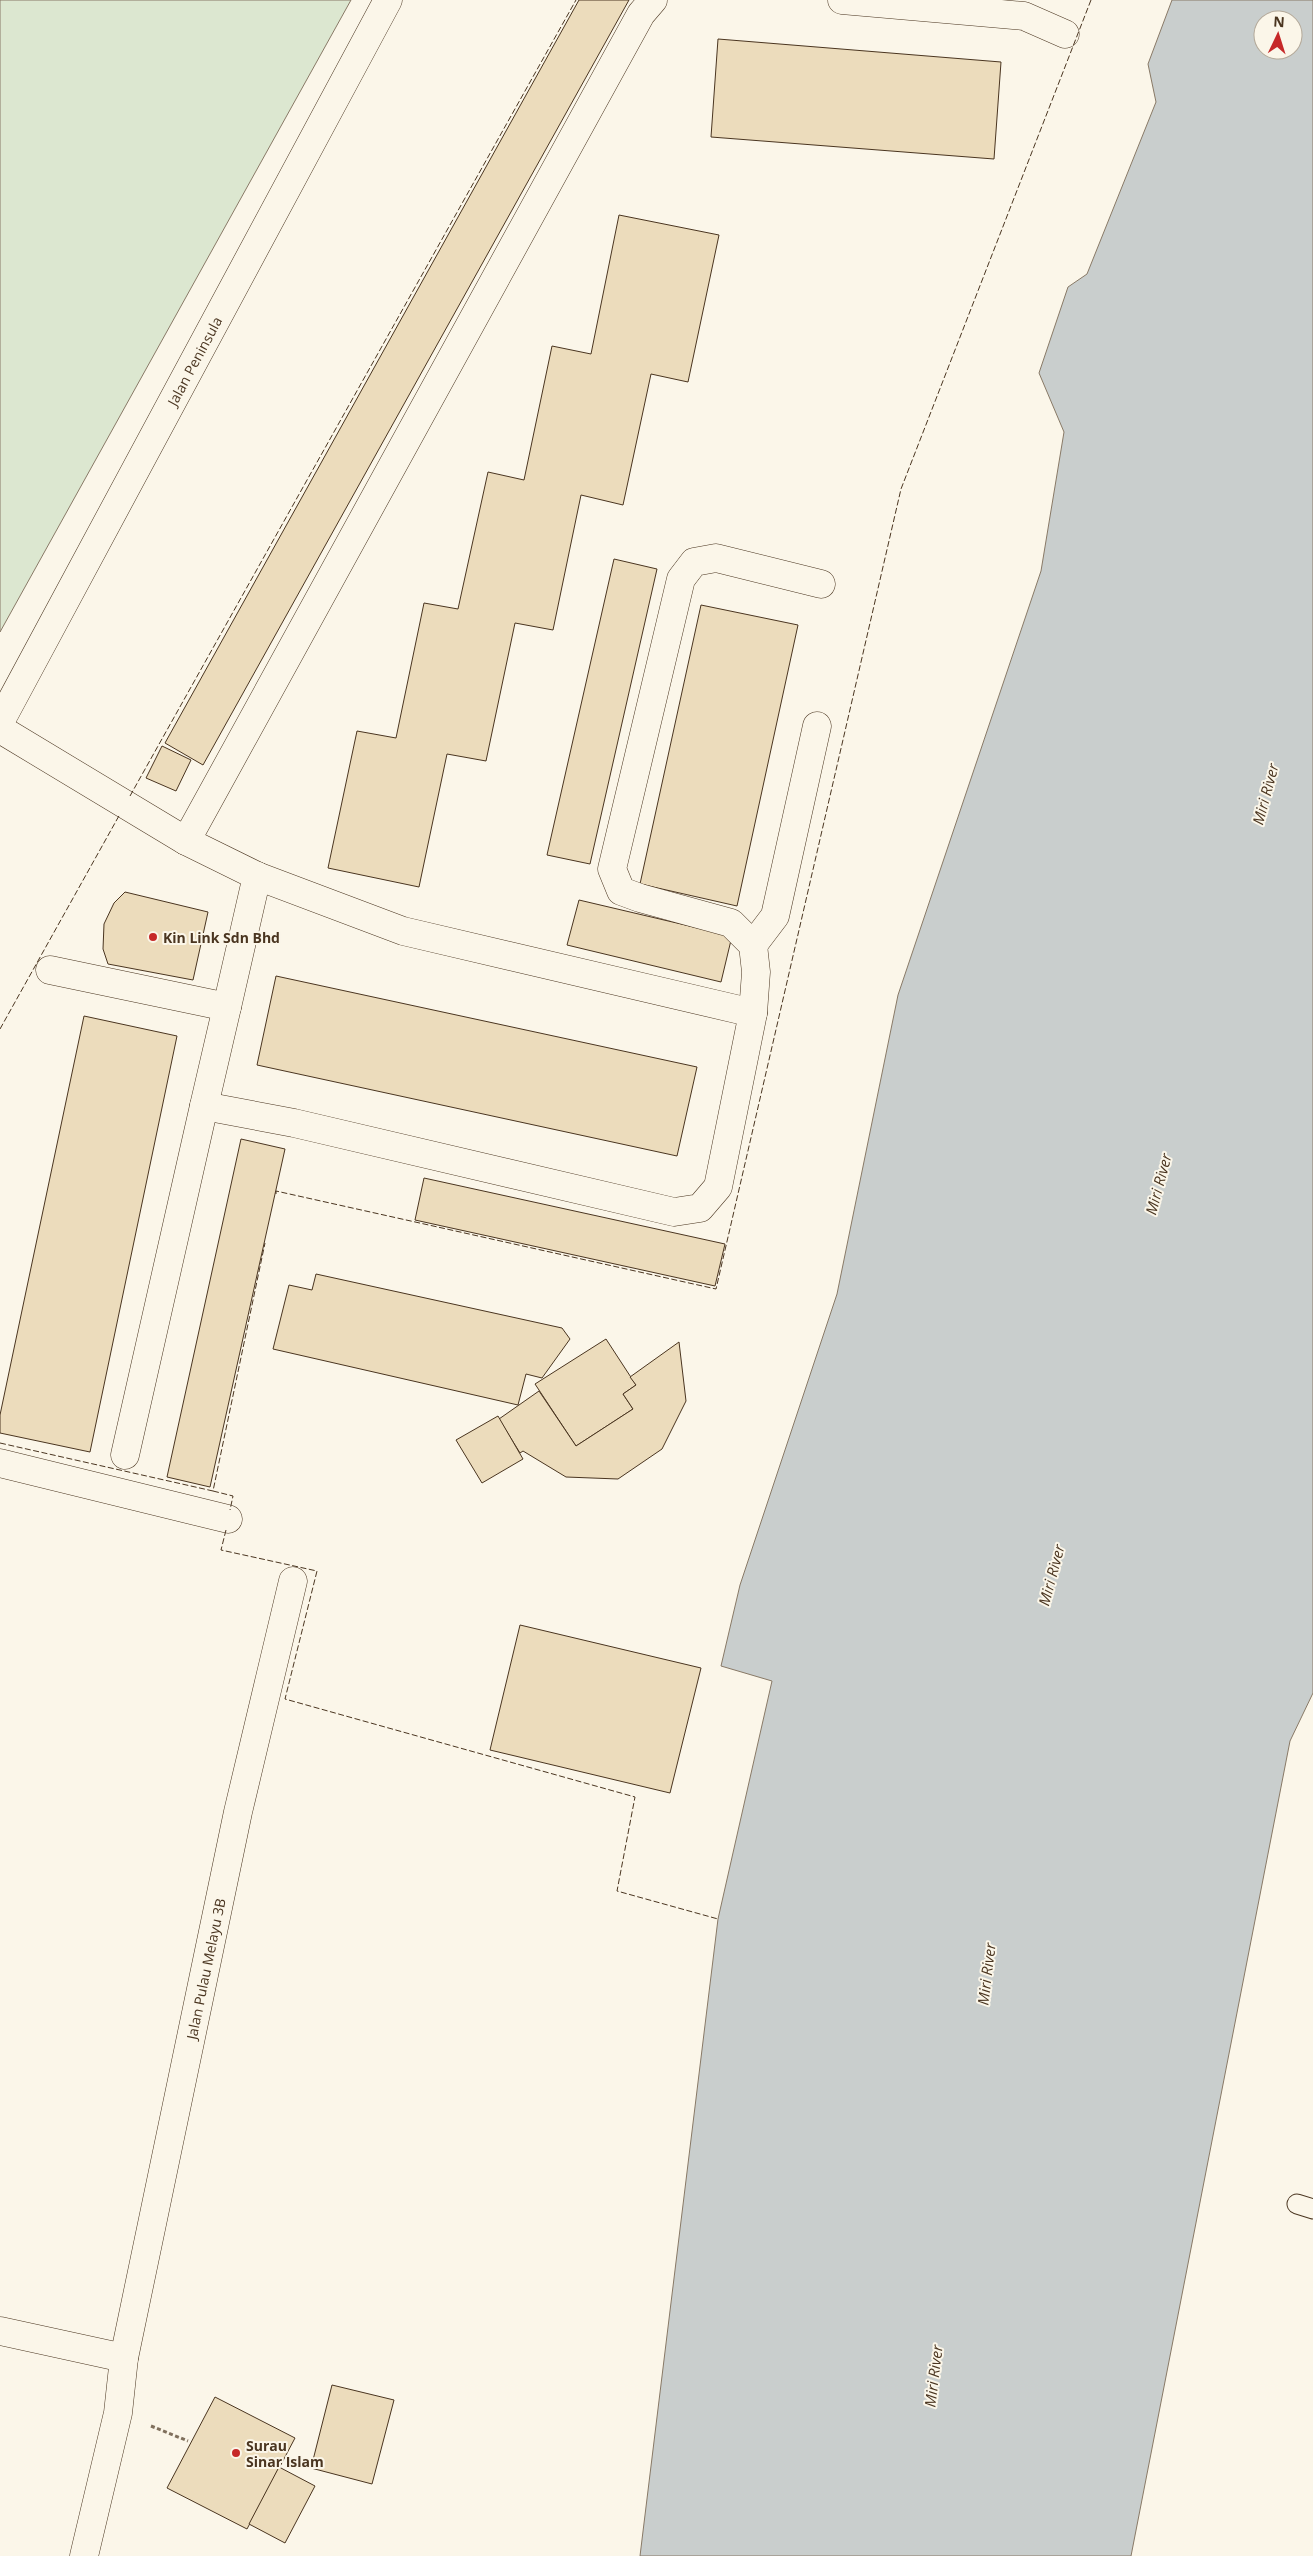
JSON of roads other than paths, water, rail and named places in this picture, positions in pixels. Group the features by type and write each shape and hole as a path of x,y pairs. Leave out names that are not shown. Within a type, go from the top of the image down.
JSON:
{"street":[{"name":"Jalan Peninsula","path":"0,722 388,0"},
{"path":"186,841 636,22 653,0"},
{"path":"842,0 1024,16 1065,34"},
{"path":"204,1106 294,1123 674,1212 700,1208 718,1187 753,1013 756,972 753,945 731,924 621,890 612,869 681,579 694,562 716,558 821,584"},
{"path":"753,945 775,916 817,726"},
{"path":"0,729 186,841 257,876 403,931 753,1013"},
{"path":"125,1455 257,876"},
{"path":"50,970 227,1007"},
{"path":"0,1463 228,1519"},
{"name":"Jalan Pulau Melayu 3B","path":"84,2556 118,2413 124,2358 223,1879 293,1581"},
{"path":"0,2331 124,2358"}],"water":[{"name":"Miri River","path":"1172,0 1313,0 1313,1693 1290,1741 1131,2556 640,2556 718,1919 772,1681 721,1666 740,1585 837,1294 898,995 1041,571 1064,432 1039,373 1068,287 1087,274 1156,102 1148,64"}],"place":[{"name":"Kin Link Sdn Bhd","path":"153,937"},
{"name":"Surau Sinar Islam","path":"236,2453"}]}
